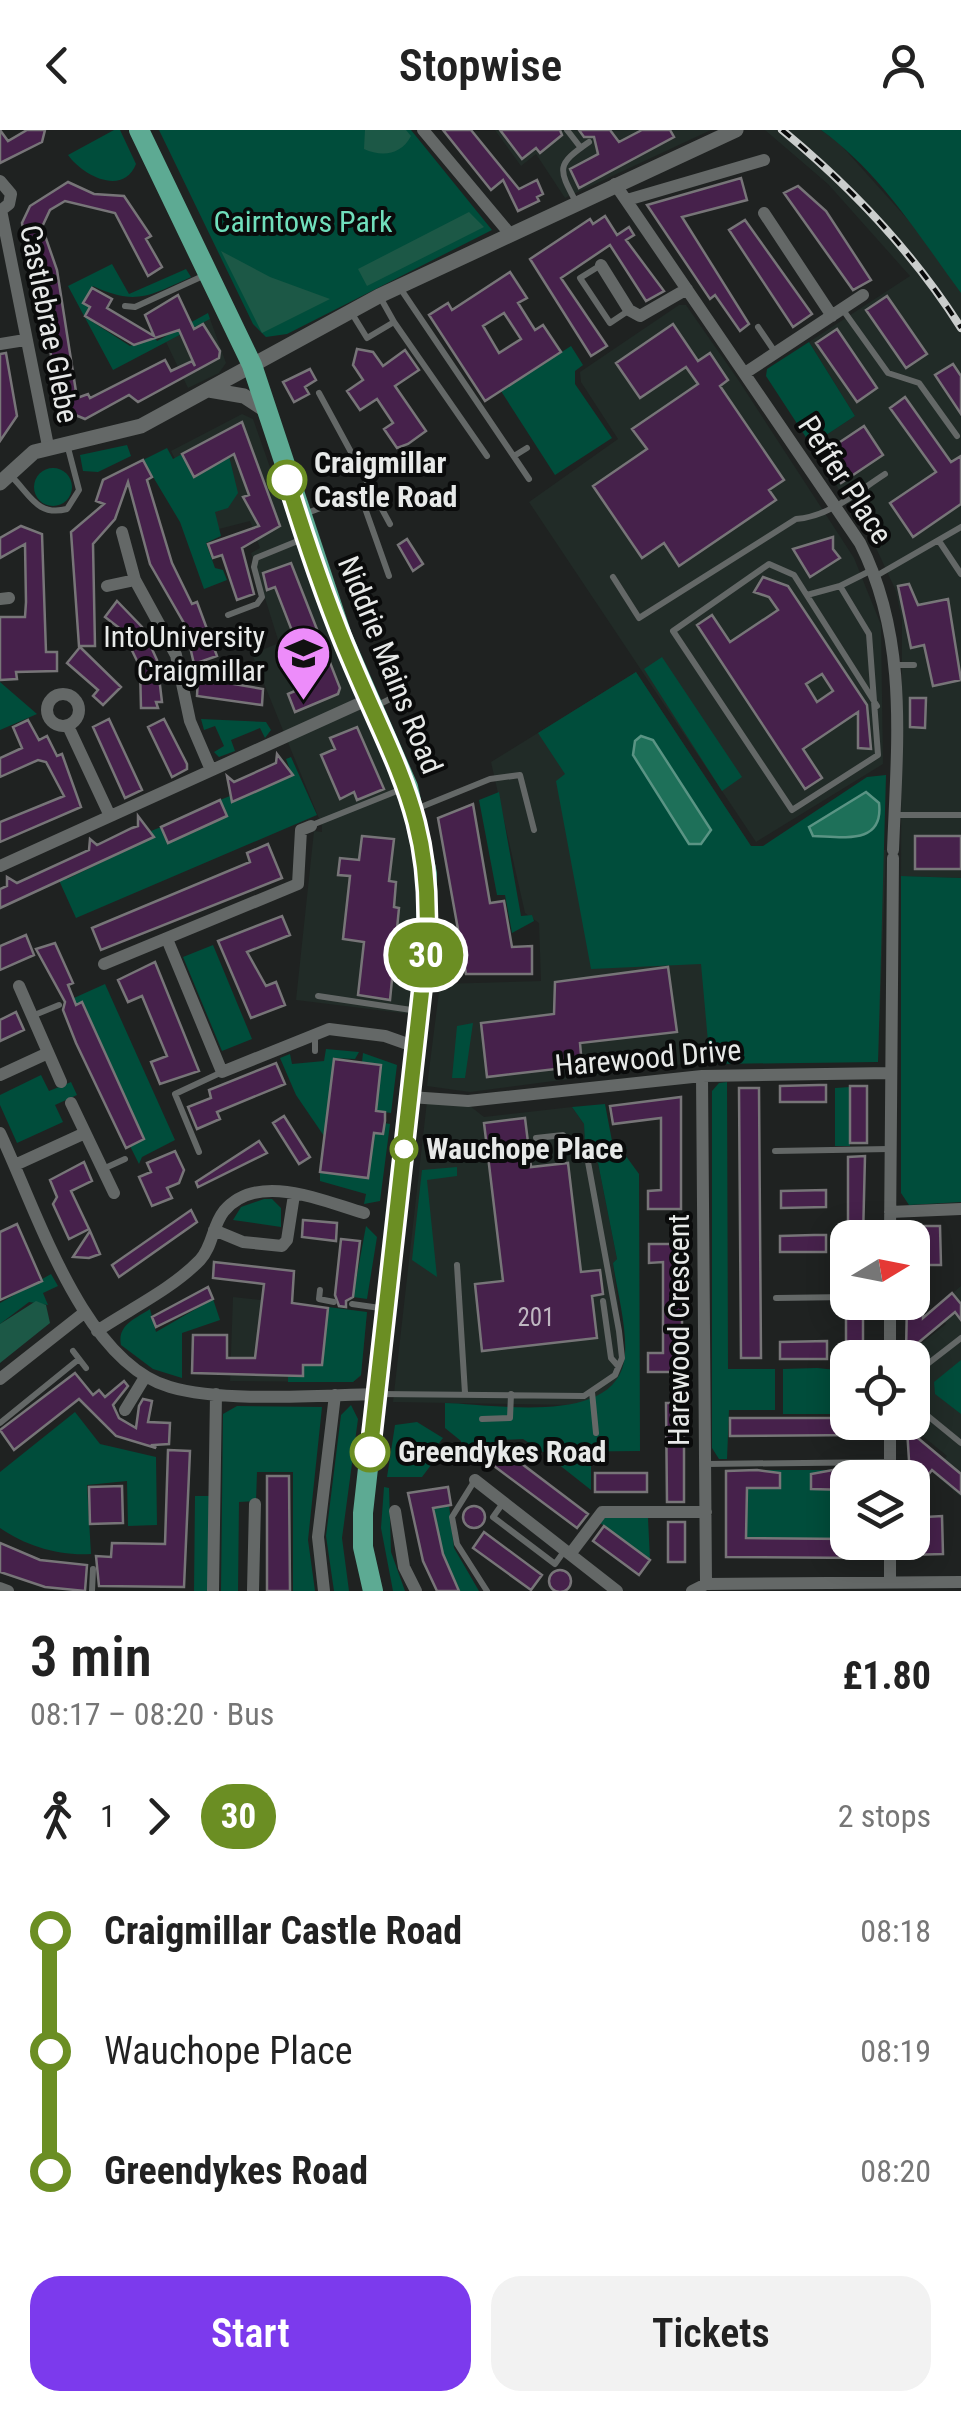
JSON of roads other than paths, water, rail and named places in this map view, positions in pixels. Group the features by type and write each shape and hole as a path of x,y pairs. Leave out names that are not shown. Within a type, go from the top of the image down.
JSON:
{"main road":[{"name":"Niddrie Mains Road","path":"140,130 252,365 298,516 370,703 408,786 423,839 429,905 363,1513 363,1547 373,1591"}],"street":[{"path":"424,130 510,234"},
{"path":"4,479 24,458 48,446 124,434 399,286 736,130"},
{"path":"626,200 764,160"},
{"name":"Castlebrae Glebe","path":"0,181 12,194 0,210 48,446"},
{"name":"Peffer Place","path":"615,184 835,507 875,573 892,626 890,1220"},
{"path":"764,213 778,221 837,312"},
{"path":"600,265 630,310 646,315 687,289"},
{"path":"745,372 864,295"},
{"path":"0,344 25,340"},
{"path":"209,390 244,396 264,409"},
{"path":"122,532 134,580 171,643 190,721 211,770"},
{"path":"107,586 134,580"},
{"path":"0,866 370,703"},
{"path":"68,726 110,816"},
{"path":"104,964 298,884 301,830 312,826"},
{"path":"167,939 222,1072 314,1032 365,1032 416,1047"},
{"path":"20,986 61,1082"},
{"path":"0,1075 48,1053"},
{"name":"Harewood Drive","path":"410,1097 468,1101 702,1076 890,1072"},
{"name":"Harewood Crescent","path":"702,1076 706,1584"},
{"path":"71,1103 114,1193"},
{"path":"15,1165 86,1133"},
{"path":"0,1134 85,1312 115,1355 145,1377 173,1388 216,1394 378,1394"},
{"path":"97,1331 194,1265 204,1255 227,1207 247,1195 265,1190 364,1213"},
{"path":"214,1230 242,1242 282,1246 287,1240 294,1195"},
{"path":"890,1212 961,1209"},
{"path":"0,1379 85,1312"},
{"path":"125,1410 145,1377"},
{"path":"213,1591 216,1394"},
{"path":"324,1591 318,1538 335,1395"},
{"path":"475,1480 617,1591"},
{"path":"254,1591 255,1504"},
{"path":"395,1511 404,1566 416,1591"},
{"path":"568,1551 602,1512 706,1512"},
{"path":"891,1560 893,1586"},
{"path":"692,1591 706,1584 919,1587 961,1582"},
{"path":"0,1588 8,1591"}],"lane":[{"path":"567,130 580,148"},
{"path":"577,203 561,170 589,142"},
{"path":"600,265 580,278 610,323 630,310"},
{"path":"124,306 135,307 208,273"},
{"path":"399,286 530,479"},
{"path":"379,296 486,456"},
{"path":"351,312 367,338 394,322"},
{"path":"837,312 888,373 919,383 957,436"},
{"path":"758,327 776,353"},
{"path":"320,393 390,524"},
{"path":"4,479 37,507 54,512 67,509 79,490 67,443"},
{"path":"514,456 528,448"},
{"path":"613,576 639,618 796,520 812,518 835,507 885,474"},
{"path":"298,516 372,490"},
{"path":"360,494 390,576"},
{"path":"807,595 875,573 961,527"},
{"path":"228,615 258,604 262,597 254,567 256,558 306,538"},
{"path":"939,541 961,574"},
{"path":"840,586 869,634 877,706 878,755 792,810 672,632 768,564 794,575 877,706"},
{"path":"894,665 914,665"},
{"path":"370,703 398,696"},
{"path":"414,809 490,779 520,774 534,830"},
{"path":"312,826 408,786"},
{"path":"894,815 961,815"},
{"path":"318,996 419,1011"},
{"path":"32,1016 59,1005"},
{"path":"314,1032 315,1052"},
{"path":"199,1152 176,1094 222,1072"},
{"path":"378,1394 584,1396 614,1375 620,1344 609,1261 588,1162 563,1135 536,1138"},
{"path":"776,1151 890,1149"},
{"path":"102,1169 125,1159"},
{"path":"456,1265 465,1393"},
{"path":"320,1290 319,1300 334,1302"},
{"path":"776,1298 830,1297"},
{"path":"603,1302 610,1358 618,1366"},
{"path":"352,1304 386,1308"},
{"path":"930,1362 961,1338"},
{"path":"73,1351 86,1368"},
{"path":"0,1422 79,1359"},
{"path":"592,1392 596,1434"},
{"path":"482,1420 510,1418 510,1394"},
{"path":"930,1418 961,1443"},
{"path":"705,1464 830,1463"},
{"path":"475,1480 452,1517 457,1544 487,1591"},
{"path":"92,1591 93,1568"}],"railway":[{"path":"782,130 879,222 961,328"}],"place":[{"name":"Craigmillar Castle Road","path":"287,480"},
{"name":"IntoUniversity Craigmillar","path":"304,703"},
{"name":"Wauchope Place","path":"404,1149"},
{"name":"Greendykes Road","path":"370,1452"}],"park label":[{"name":"Cairntows Park","path":"303,222"}]}
